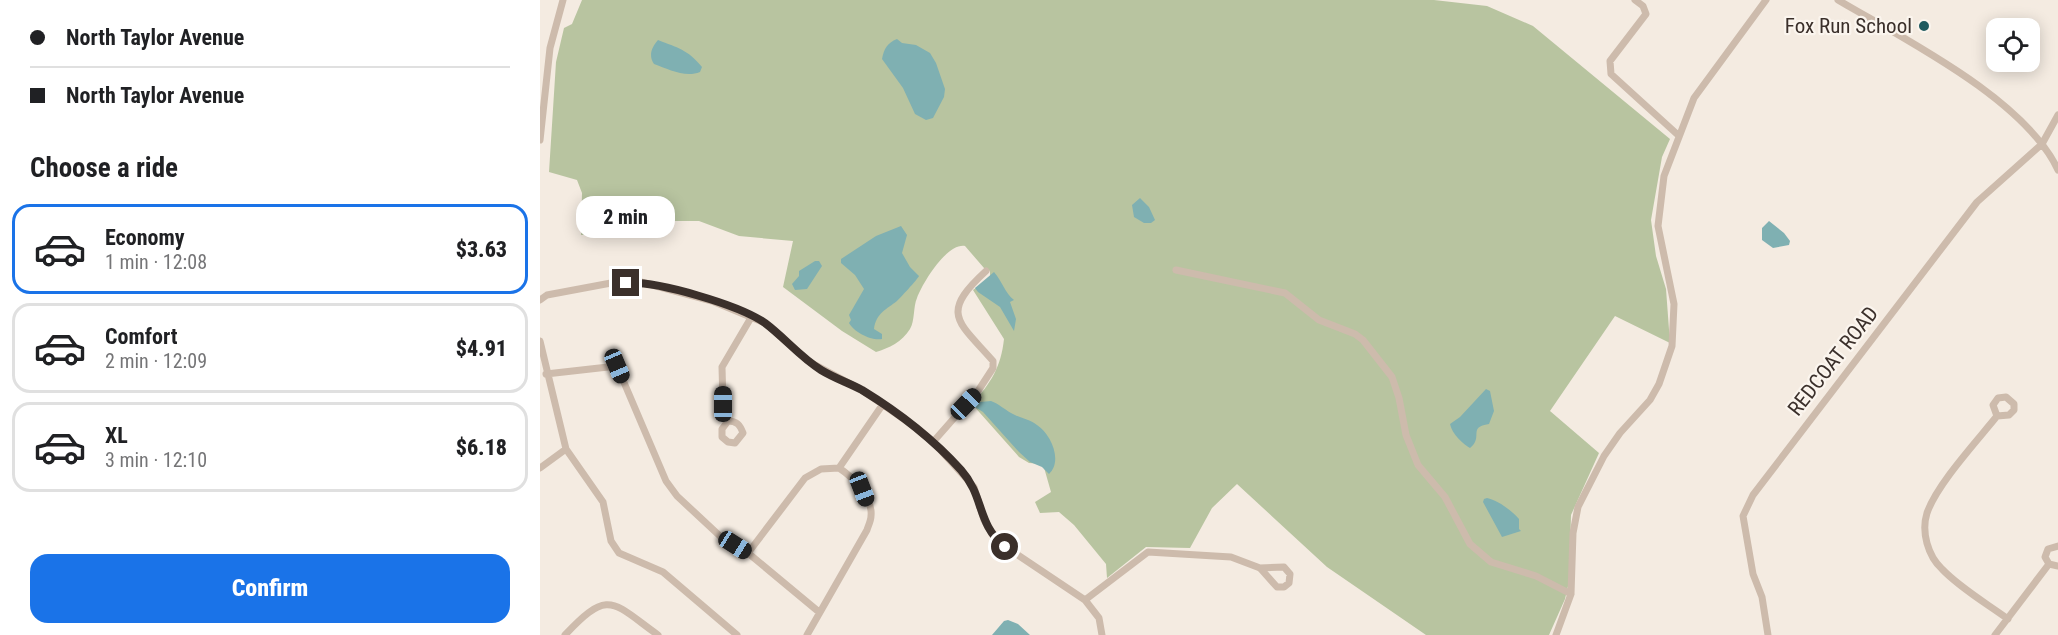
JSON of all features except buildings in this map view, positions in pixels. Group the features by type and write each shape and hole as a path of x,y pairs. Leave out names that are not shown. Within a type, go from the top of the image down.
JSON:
{"street":[{"path":"540,140 550,48 563,0"},
{"path":"1635,0 1643,6 1646,14 1610,61 1609,69 1617,81 1678,135"},
{"path":"1838,0 1962,74 2025,125 2042,144 2058,170"},
{"path":"1556,635 1570,594 1574,522 1582,498 1604,456 1620,433 1650,400 1659,384 1672,346 1674,304 1658,226 1665,176 1678,135 1694,98 1764,1"},
{"name":"REDCOAT ROAD","path":"1768,635 1762,597 1754,574 1743,516 1753,495 1977,202 2042,144 2058,115"},
{"path":"1176,270 1285,293 1319,320 1355,334 1363,340 1392,377 1399,398 1406,435 1418,465 1445,497 1470,544 1491,562 1536,576 1570,594"},
{"path":"933,442 978,391 993,368 993,361 966,333 957,311 966,291 986,271"},
{"path":"540,300 547,295 611,283 641,282 712,301 765,323 819,369 862,390 933,442 974,487 985,524 996,539 1085,600 1099,618 1102,635"},
{"path":"728,421 723,404 722,367 752,316"},
{"path":"540,341 546,374 566,449 603,502 611,541 619,553 663,572 737,635"},
{"path":"546,374 617,366 666,481 677,496 721,537 748,553 819,612"},
{"path":"839,468 883,404"},
{"path":"1997,416 1939,491 1927,514 1926,526 1927,544 1932,557 1942,569 2008,619"},
{"path":"540,468 566,449"},
{"path":"748,553 805,478 821,469 839,468 850,475 862,489 872,514 867,530 807,635"},
{"path":"2058,546 2050,547 2045,559 2049,564 2058,566"},
{"path":"1085,600 1148,552 1223,555 1260,568"},
{"path":"1995,635 2049,564"},
{"path":"565,635 588,612 604,604 615,605 658,635"}],"green space":[{"path":"582,0 1434,0 1487,6 1533,26 1670,139 1662,157 1651,220 1656,256 1666,289 1670,343 1615,316 1550,411 1599,453 1571,515 1569,582 1565,599 1549,635 1426,635 1327,567 1237,484 1212,508 1190,548 1146,547 1107,578 1106,564 1074,525 1059,512 1040,513 1035,502 1051,492 1043,464 1029,463 1019,457 972,404 994,374 1004,339 973,290 990,278 990,271 984,268 965,246 958,247 943,257 930,274 917,298 913,322 907,334 895,344 876,352 842,331 783,287 793,241 739,236 699,221 668,221 609,233 581,235 582,193 577,180 549,172 556,62 564,28 572,24"}],"water":[{"path":"897,39 902,43 916,45 930,53 936,63 945,89 944,97 933,118 926,120 915,114 903,88 882,59 886,47"},
{"path":"658,40 692,56 702,67 700,72 688,74 654,64 651,57 652,51"},
{"path":"1140,198 1149,207 1155,220 1151,223 1144,223 1134,217 1132,205"},
{"path":"1769,221 1784,233 1790,241 1789,245 1773,248 1762,240 1762,228"},
{"path":"901,226 907,235 902,253 910,267 919,276 897,301 880,315 874,329 882,334 882,339 873,339 859,333 849,323 851,320 849,315 864,289 855,275 841,263 841,259 876,236"},
{"path":"819,261 822,266 807,289 795,290 792,284 799,276 799,271"},
{"path":"994,272 1014,300 1010,302 1016,319 1014,331 1000,307 975,288"},
{"path":"1486,389 1490,391 1494,411 1489,424 1482,425 1477,430 1476,440 1470,448 1455,435 1450,424 1460,417"},
{"path":"991,401 1014,415 1034,423 1047,435 1055,455 1053,469 1049,474 1042,467 1030,462 983,412 975,407 980,402"},
{"path":"1487,498 1509,509 1519,519 1521,531 1502,537 1483,502"},
{"path":"1008,620 1018,624 1030,635 992,635 1004,621"}],"place":[{"name":"Fox Run School","path":"1924,26"}],"route":[{"path":"626,283 641,282 673,290 752,316 765,323 819,369 862,390 911,424 949,458 970,481 979,498 985,524 1005,547"}]}
